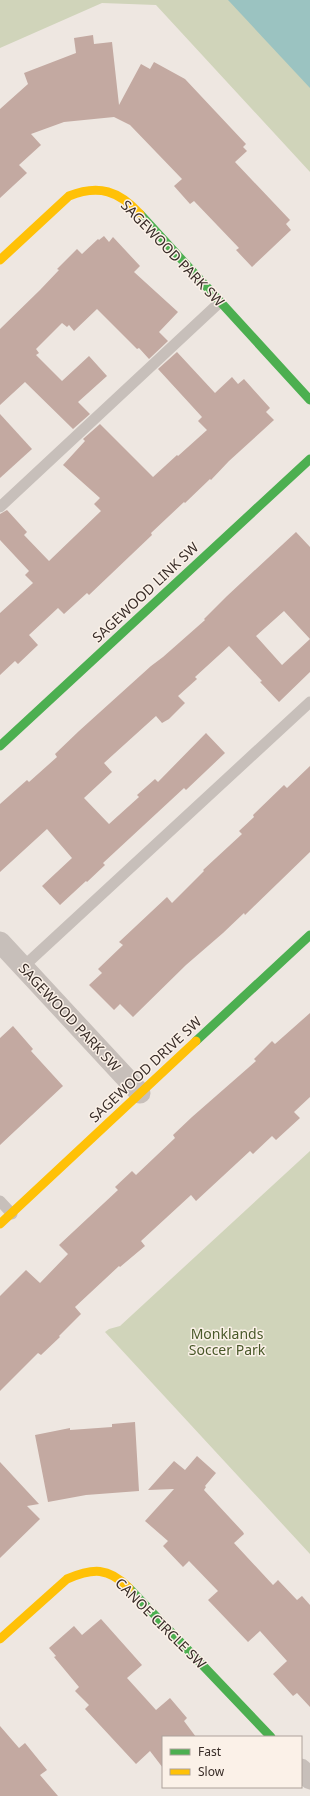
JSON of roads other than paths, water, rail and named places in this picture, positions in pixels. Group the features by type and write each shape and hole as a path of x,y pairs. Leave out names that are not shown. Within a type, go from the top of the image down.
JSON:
{"street":[{"name":"SAGEWOOD PARK SW","path":"0,260 69,196 83,190 101,189 116,195 130,203 310,400"},
{"name":"SAGEWOOD LINK SW","path":"0,746 310,459"},
{"name":"SAGEWOOD DRIVE SW","path":"0,1224 310,935"},
{"name":"SAGEWOOD PARK SW","path":"0,942 140,1093"},
{"name":"CANOE CIRCLE SW","path":"0,1639 67,1579 80,1573 94,1570 108,1572 121,1580 269,1736"},
{"path":"302,1770 310,1779"}],"lane":[{"path":"0,507 220,302"},
{"path":"23,967 310,702"},
{"path":"0,1202 12,1214"}],"water":[{"path":"228,0 310,0 310,88"}],"park label":[{"name":"Monklands Soccer Park","path":"227,1342"}]}
